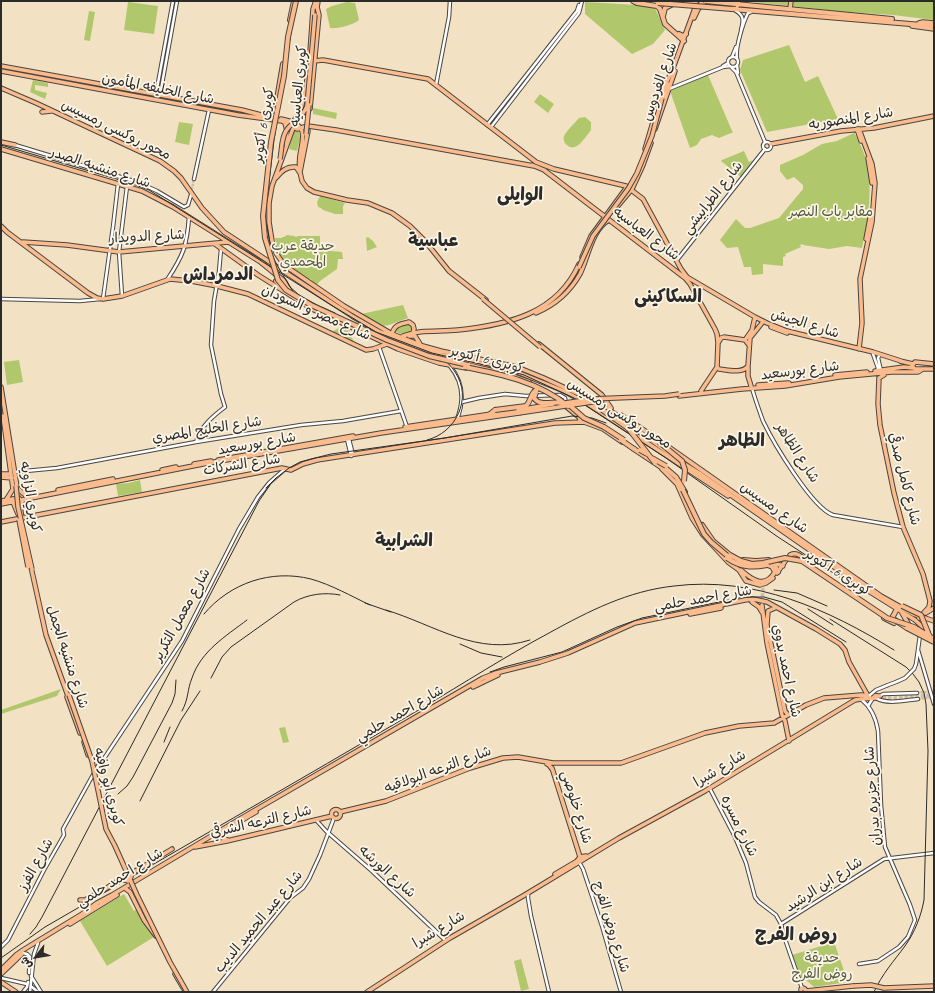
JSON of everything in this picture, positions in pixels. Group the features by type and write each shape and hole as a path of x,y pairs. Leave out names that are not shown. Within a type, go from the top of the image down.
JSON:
{"highway":[{"name":"كوبرى 6 أكتوبر","path":"295,1 288,37 284,74 271,144 263,220 265,238 277,278 283,287 310,305 401,346 444,360 509,375 558,396 584,418 604,427 666,466 676,474 686,491 702,526 710,538 715,544 732,557 745,562 759,563 785,558 802,560 882,615 914,627 933,640"},
{"name":"كوبرى 6 أكتوبر","path":"295,1 269,144 261,216 263,238 273,274 278,284 284,291 310,306 401,348 434,360 514,378 542,389 560,400 583,419 608,431 656,462 670,473 680,486 702,531 734,560 748,565 759,565 784,560 801,562 882,616 894,623 916,630 933,640"},
{"path":"633,1 732,9 790,9 880,17 934,25"},
{"path":"633,1 637,3 655,5 658,7 665,24 684,41"},
{"path":"668,1 691,2 698,7 706,2 934,25"},
{"path":"726,1 767,5 770,9"},
{"path":"673,4 665,8 663,14 666,23 675,32 682,36 686,34"},
{"path":"262,263 284,282 291,293"},
{"path":"542,389 535,393 534,398 537,402 563,403"},
{"path":"490,414 495,410 525,407 528,404 533,391 542,389"},
{"path":"584,397 628,428 646,453 671,472 678,480 696,518 712,540 732,558 740,562 749,564 768,562 770,560 778,572"},
{"path":"648,433 684,464 684,483 686,491"},
{"path":"715,544 716,548 738,565 751,567 782,558 794,559 813,567 832,581"},
{"path":"900,608 920,614 933,640 892,618 900,608"}],"main road":[{"path":"696,1 698,7"},
{"path":"698,7 702,1"},
{"path":"790,9 791,1"},
{"path":"310,116 306,115 303,111 313,7 316,3"},
{"path":"300,170 310,116 319,15 316,3"},
{"name":"كوبرى العباسيه","path":"300,170 306,134 316,3"},
{"name":"شارع الفردوس","path":"642,163 658,105 659,96 664,84 672,72 698,7"},
{"name":"شارع الفردوس","path":"642,163 698,7"},
{"name":"كوبرى العباسيه","path":"279,168 285,133 288,128 302,115 306,108 316,15"},
{"path":"897,22 899,24 934,25"},
{"path":"310,34 313,36 317,35"},
{"path":"310,40 316,40"},
{"path":"315,52 319,58 323,60"},
{"path":"308,64 314,61 323,60 429,80 540,166 626,186 643,199 677,260 680,269"},
{"name":"شارع الخليفه المأمون","path":"1,66 34,75 183,99 246,111 293,124 300,129"},
{"name":"شارع الخليفه المأمون","path":"1,71 25,73"},
{"path":"560,298 579,268 593,236 637,173 652,136 672,72"},
{"path":"664,84 661,98 662,100 664,99"},
{"name":"محور روكسى رمسيس","path":"1,88 146,153 163,163 177,174 202,208 230,237 282,269 352,316 397,339 438,354 507,369 535,378 559,389 588,404 725,494 747,506"},
{"name":"شارع الخليفه المأمون","path":"115,89 146,98 293,124"},
{"path":"146,93 146,98"},
{"path":"169,102 172,100 171,97"},
{"path":"181,104 180,100 183,99"},
{"path":"304,100 293,124 286,150 274,180 269,203 269,222 274,248 281,262 288,269 325,294 392,334 422,345"},
{"path":"36,103 41,112 52,111"},
{"name":"شارع المنصوريه","path":"771,145 846,131 880,129 934,117"},
{"path":"284,122 287,131 286,150"},
{"path":"300,170 299,162 303,137 300,129 308,126"},
{"name":"شارع العباسيه","path":"308,126 540,166 610,221 680,269"},
{"path":"858,130 867,155 872,176 872,200 869,232 858,277 860,328 858,348"},
{"path":"1,141 15,145"},
{"name":"شارع منشيه الصدر","path":"1,149 127,186 153,196 262,263"},
{"path":"601,225 610,221 610,216 629,189 642,163"},
{"path":"274,180 288,167 296,167 300,170"},
{"name":"شارع رمسيس","path":"300,170 302,181 307,188 314,192 347,200 368,203 399,218 425,241 450,272 599,394 615,411 648,433 689,465 747,506 900,608 920,618 934,622"},
{"path":"536,311 564,289 584,257 605,217 629,189"},
{"name":"شارع رمسيس","path":"320,193 342,200 367,204 394,216 421,239 446,270 562,364"},
{"name":"شارع مصر و السودان","path":"1,226 90,295 102,299 122,296 166,280 191,281 248,294 366,350 387,344"},
{"name":"شارع الدويدار","path":"20,242 67,245 119,252 228,242"},
{"path":"28,248 29,243"},
{"path":"215,244 258,275 312,308 411,354 450,365 474,369 514,379 552,395 567,407 578,419"},
{"path":"514,324 546,308 570,289 580,274 584,257"},
{"path":"403,338 413,332 458,330 509,321 536,311 548,305 558,296 579,268"},
{"name":"شارع الجيش","path":"680,269 691,282 762,323 780,331 913,364 915,362 934,363"},
{"path":"691,282 715,329 718,343 717,367 701,391"},
{"path":"745,340 752,330 755,318"},
{"name":"شارع الجيش","path":"755,318 788,330 901,361"},
{"path":"392,334 396,326 409,322 412,323 414,328 413,332"},
{"path":"717,367 719,369 745,370 748,366 751,337 762,323"},
{"path":"420,332 417,335 422,345"},
{"path":"397,339 415,336 422,345"},
{"path":"718,343 720,339 724,337 745,340 749,345"},
{"name":"شارع رمسيس","path":"422,345 450,353 517,367 536,374 584,397 602,403 680,458"},
{"name":"شارع الظاهر","path":"748,366 748,376 753,387"},
{"name":"شارع بورسعيد","path":"680,395 793,382 839,374 876,371 883,374 904,367 922,369"},
{"path":"922,369 934,370"},
{"name":"شارع بورسعيد","path":"680,395 701,391 793,384 839,377 918,372 922,369"},
{"name":"شارع كامل صدقي","path":"883,374 879,381 878,408 881,434 903,527 922,571 930,601"},
{"path":"1,387 12,476 16,489 26,498"},
{"path":"518,411 595,402 680,395"},
{"path":"518,411 591,399 680,395"},
{"path":"1,401 15,472 16,489 6,500"},
{"path":"595,402 634,427"},
{"name":"شارع بورسعيد","path":"1,503 13,502 90,485 310,444 490,414 518,411"},
{"name":"شارع بورسعيد","path":"456,420 518,411"},
{"name":"شارع الشركات","path":"570,422 578,419 604,429 670,475 679,486 704,535 718,551 741,570 747,579"},
{"name":"كوبري الزاويه","path":"5,420 16,507 28,567 32,578"},
{"name":"كوبري الزاويه","path":"5,420 18,505 32,569 32,578"},
{"name":"شارع الشركات","path":"1,522 238,475 282,468 291,470 311,462 583,421 606,431 672,477 681,490 692,518 702,535 728,562 741,570"},
{"name":"شارع بورسعيد","path":"310,444 348,439 410,427"},
{"name":"شارع رمسيس","path":"689,465 900,608"},
{"path":"1,476 12,476"},
{"name":"شارع بورسعيد","path":"1,503 6,500 26,498"},
{"name":"شارع منشيه الجمل","path":"18,508 21,502 26,498"},
{"name":"شارع منشيه الجمل","path":"13,502 18,508 21,518 43,633 80,733"},
{"path":"790,556 794,554 799,555 809,565 888,619 892,618"},
{"path":"766,583 764,588 783,566 786,560"},
{"path":"747,579 763,582 769,579 775,571 768,562"},
{"path":"741,570 745,566 774,564 783,566"},
{"name":"شارع منشيه الجمل","path":"32,578 46,635 68,694 94,774"},
{"path":"747,579 749,583 756,584 766,583 773,578"},
{"name":"شارع احمد حلمي","path":"721,607 750,600 764,601 840,644 845,650 849,662 872,696"},
{"path":"915,620 920,618 925,613 930,601 934,604"},
{"path":"752,602 760,609 766,625"},
{"name":"شارع احمد حلمي","path":"1,974 23,953 96,909 102,902 161,865 492,675 563,654 635,623 752,602 764,603 823,634"},
{"name":"شارع احمد بدوي","path":"763,605 767,643 776,676 783,718 790,741"},
{"path":"766,625 768,611 775,608"},
{"path":"900,608 923,627 933,640"},
{"path":"900,608 908,626 933,640"},
{"path":"925,613 934,608"},
{"path":"923,627 925,619"},
{"name":"شارع احمد بدوي","path":"777,681 785,711 788,714"},
{"name":"كوبري ابو وافيه","path":"68,694 92,761 106,828 116,848 129,881 187,992"},
{"name":"شارع الترعه البولاقيه","path":"341,812 386,801 503,758 518,757 551,766 626,762 731,727 772,723 805,705 824,698 872,696"},
{"path":"861,698 880,696"},
{"name":"شارع شبرا","path":"474,923 528,893 578,859 589,856 619,838 659,818 710,789 790,741 812,725 861,698"},
{"name":"كوبري ابو وافيه","path":"80,733 91,766 104,829 115,848 129,881 151,923 154,933"},
{"name":"شارع الترعه البولاقيه","path":"533,761 551,766"},
{"name":"شارع خلوصي","path":"551,766 582,858"},
{"path":"338,809 341,812 339,817 333,816 332,811 338,809"},
{"name":"شارع الترعه الشرقي","path":"223,831 223,838 227,840 333,816"},
{"name":"شارع الترعه الشرقي","path":"195,847 221,843 333,816"},
{"name":"شارع احمد حلمي","path":"1,970 22,951 76,918 92,906 136,885 233,824"},
{"path":"221,843 223,838"},
{"path":"80,900 85,900 120,880 124,879 129,881 132,873 172,849"},
{"name":"شارع شبرا","path":"566,868 579,862 582,858"},
{"name":"شارع شبرا","path":"366,991 450,937 562,871"},
{"path":"130,892 136,885 151,923"},
{"path":"126,889 130,892 146,924 161,944"},
{"path":"92,906 96,907 96,909"},
{"path":"143,907 187,992"},
{"name":"شارع شبرا","path":"366,991 444,939 450,937"},
{"path":"1,983 14,992"},
{"path":"803,991 871,985 884,988 934,986"}],"street":[{"path":"158,95 159,76 173,1"},
{"path":"158,95 164,75 177,1"},
{"path":"436,86 448,17 449,1"},
{"path":"489,127 496,113 577,11 581,1"},
{"path":"489,127 579,13 581,1"},
{"path":"732,9 738,11 742,16 742,23 732,57 728,60 730,66 736,72 766,142 771,145 769,149 765,149 763,146 766,142 739,77 737,50 748,14 750,12 767,13 770,9"},
{"path":"429,80 436,77 448,17"},
{"path":"165,40 170,41"},
{"path":"732,57 737,59"},
{"path":"671,81 676,84 737,65"},
{"path":"669,89 672,86 730,66"},
{"path":"159,76 164,75"},
{"path":"159,76 163,78"},
{"path":"194,179 209,109"},
{"path":"496,113 500,115"},
{"path":"15,145 137,182 157,191 184,207 187,207 189,204 191,195"},
{"name":"شارع الطرابيشي","path":"677,260 765,149"},
{"path":"1,299 87,301 102,299 107,273 118,184"},
{"path":"122,296 119,252 127,186"},
{"path":"166,280 181,258 188,232 189,217"},
{"path":"196,442 204,427 212,418 226,407 221,394 211,345 214,301 221,248"},
{"path":"87,301 90,295"},
{"path":"379,347 401,411 410,427"},
{"path":"873,354 878,368 876,371"},
{"path":"879,356 878,359 883,374"},
{"path":"450,365 460,383 462,402 456,420"},
{"name":"شارع الظاهر","path":"753,387 754,396 764,422 799,481 826,512 833,515 903,527"},
{"path":"462,402 505,394 526,396 552,395"},
{"name":"شارع الخليج المصري","path":"15,472 57,468 196,442 401,411"},
{"path":"348,439 351,456"},
{"path":"350,445 351,456"},
{"name":"شارع معمل التكرير","path":"94,774 182,641 239,529 258,497 272,480 287,468"},
{"path":"868,706 872,696 878,689 905,678 915,667 920,634"},
{"path":"918,651 934,704"},
{"path":"880,696 883,694 917,693"},
{"path":"872,696 879,700 892,701 918,699"},
{"name":"شارع جزيره بدران","path":"859,964 878,961 904,943 915,920 886,847 882,815 878,731 874,717 868,706 861,698"},
{"name":"شارع الفرز","path":"1,947 11,935 44,870 64,835 64,829 94,774"},
{"name":"شارع مسره","path":"710,789 735,837 750,874 756,899 773,913 782,924"},
{"name":"شارع عبد الحميد الديب","path":"213,992 290,898 305,885 320,857 329,834 333,816"},
{"name":"شارع الورشه","path":"316,820 329,834 372,871 444,939"},
{"name":"شارع ابن الرشيد","path":"782,924 884,859 889,857 934,853"},
{"name":"شارع روض الفرج","path":"582,858 583,869 602,926 621,992"},
{"name":"شارع روض الفرج","path":"579,862 583,869"},
{"path":"528,893 531,916"},
{"path":"523,896 526,899 531,916 550,992"},
{"path":"782,924 785,939 803,991"},
{"path":"34,954 31,953 28,984 24,991 27,992 30,992 34,954 38,944"},
{"path":"23,953 27,954 31,958"},
{"path":"31,976 39,992"},
{"path":"1,978 27,984"},
{"path":"32,987 39,992"}],"green space":[{"path":"742,1 934,1 934,20 893,15 846,12"},
{"path":"128,2 158,6 154,34 124,30"},
{"path":"347,2 355,3 359,20 353,24 330,28 326,9"},
{"path":"585,2 654,6 665,30 653,44 632,54 585,14"},
{"path":"89,11 95,12 90,41 84,40"},
{"path":"789,45 805,82 818,76 838,119 767,132 740,70 743,60"},
{"path":"708,75 733,133 719,138 712,135 701,139 697,145 690,148 670,91"},
{"path":"33,80 48,83 48,87 35,85 35,90 47,93 45,99 30,92"},
{"path":"273,93 278,94 273,111 269,110"},
{"path":"540,94 554,104 548,113 534,102"},
{"path":"313,108 337,113 336,119 313,114"},
{"path":"585,117 591,122 591,130 584,140 577,146 570,147 564,142 564,136 579,118"},
{"path":"179,122 193,124 189,145 175,142"},
{"path":"294,131 299,132 300,139 297,151 289,149"},
{"name":"مقابر باب النصر","path":"854,133 865,156 870,182 869,209 862,248 847,246 829,249 803,244 800,245 801,247 785,254 786,256 783,257 783,266 763,264 763,274 752,275 751,267 744,267 738,247 727,248 720,240 736,219 745,228 750,228 779,218 803,189 803,185 794,177 787,180 780,171 780,165 803,155 822,144 837,141"},
{"path":"744,151 749,162 753,160 741,177 721,161"},
{"path":"320,196 345,203 343,206 343,214 335,214 318,207 317,202"},
{"name":"حديقة عرب المحمدي","path":"287,235 296,237 320,236 321,250 342,252 343,259 338,259 337,269 320,281 316,286 312,283 311,279 308,280 285,264 279,255 275,238 282,238"},
{"path":"368,237 377,247 367,251 366,238"},
{"path":"403,305 408,318 389,325 382,326 361,314"},
{"path":"408,324 412,325 412,330 408,333 402,334 395,331 397,327"},
{"path":"346,325 348,326 354,343 331,332"},
{"path":"19,360 23,382 7,385 4,362"},
{"path":"140,480 142,492 118,496 116,484"},
{"path":"61,689 57,696 1,714 1,710"},
{"path":"285,727 289,742 283,743 279,728"},
{"path":"124,894 134,911 137,909 154,937 107,966 80,921"},
{"name":"حديقة روض الفرج","path":"834,942 848,982 814,987 806,980 800,980 792,955"},
{"path":"521,959 529,989 521,991 514,961"}],"tunnel":[{"path":"191,193 194,179"},
{"path":"762,602 763,588"},
{"path":"917,693 934,691"},
{"path":"877,698 934,695"},
{"path":"918,699 934,697"}],"railway":[{"path":"296,1 274,140 265,216 272,255 290,287 299,295 335,313"},
{"path":"1,145 149,190 376,332 432,353 524,375 574,398 666,458 778,537 844,580"},
{"path":"427,440 446,430 459,413 462,403 460,382 455,372 445,361 440,358"},
{"path":"266,488 289,468 300,462 331,454 445,438 572,416 592,418 606,423"},
{"path":"30,934 42,917 259,501 270,485"},
{"path":"204,614 214,603 239,587 252,581 281,576 296,576 319,581 370,605"},
{"path":"1,958 45,927 375,736 517,651 579,617 625,597 641,592 674,586 704,584 733,586 761,591 816,609 843,621 894,650"},
{"path":"774,590 797,593 827,606"},
{"path":"211,678 222,657 231,647 294,602 317,594 340,595"},
{"path":"490,672 562,652 617,627 642,618 743,597 764,597 782,602 846,642"},
{"path":"365,603 391,612"},
{"path":"808,609 833,625"},
{"path":"386,610 439,631 475,642 492,645 511,644 530,640"},
{"path":"830,619 906,667 919,682 924,693 926,704 928,751 924,900 915,930 905,946 884,973 874,992"},
{"path":"182,711 186,702 189,686 201,660 223,638 247,620"},
{"path":"460,644 481,653 502,657"},
{"path":"118,794 127,786 133,777 172,703 175,694 176,680"},
{"path":"140,801 181,720 200,691"},
{"path":"164,742 170,727"}],"district":[{"name":"الوايلى","path":"520,195"},
{"name":"عباسية","path":"433,241"},
{"name":"الدمرداش","path":"218,275"},
{"name":"السكاكينى","path":"668,297"},
{"name":"الظاهر","path":"742,441"},
{"name":"الشرابية","path":"404,541"},
{"name":"روض الفرج","path":"796,935"}]}
